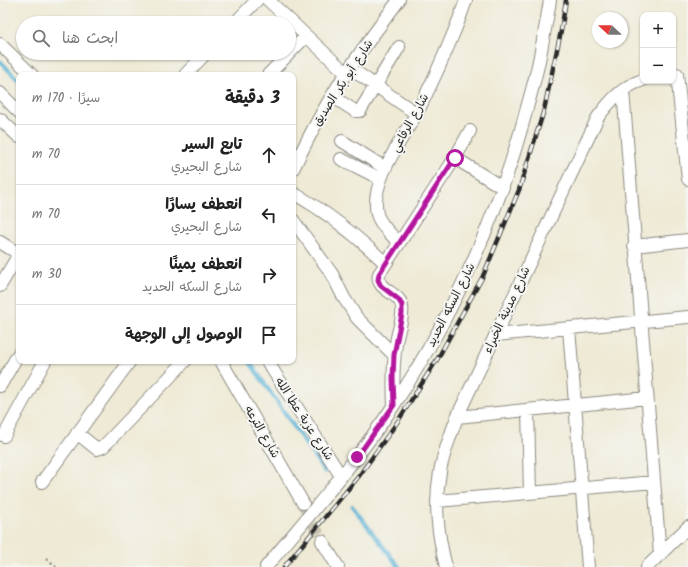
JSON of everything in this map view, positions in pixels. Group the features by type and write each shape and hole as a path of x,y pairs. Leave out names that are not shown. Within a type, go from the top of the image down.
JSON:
{"street":[{"path":"242,16 257,0"},
{"path":"268,0 285,16"},
{"name":"شارع أبو بكر الصديق","path":"296,163 306,141 348,70 399,0"},
{"name":"شارع الرفاعي","path":"399,243 380,221 377,214 377,198 381,180 385,168 417,114 441,64 466,0"},
{"name":"شارع السكه الحديد","path":"266,567 357,457 394,405 429,349 457,297 481,244 503,188 520,134 537,69 550,0"},
{"path":"296,27 348,70 376,85 417,114"},
{"path":"296,46 306,36"},
{"path":"0,44 16,60"},
{"path":"332,96 355,111 361,109 399,47"},
{"path":"17,60 29,72"},
{"path":"188,72 199,60"},
{"path":"271,72 283,60"},
{"path":"679,74 688,179"},
{"name":"شارع مدينة الخبراء","path":"446,567 439,539 437,501 440,472 457,417 598,117 609,102 623,90 640,82"},
{"path":"623,90 634,246 660,554"},
{"path":"0,93 16,109"},
{"path":"0,119 16,134"},
{"path":"394,405 394,355 402,314 402,305 398,299 381,286 378,280 379,274 455,158 470,131"},
{"path":"342,141 385,168"},
{"path":"455,158 503,188"},
{"path":"341,159 381,180"},
{"path":"296,195 328,214 349,230 386,263"},
{"path":"296,224 332,274 347,303 357,318 394,355"},
{"path":"634,246 688,240"},
{"path":"0,242 16,252"},
{"path":"0,286 16,259"},
{"path":"496,335 688,317"},
{"path":"568,328 576,405 588,567"},
{"path":"0,386 16,358"},
{"path":"4,436 43,364"},
{"path":"42,482 128,364"},
{"path":"77,434 97,449 103,447 181,364"},
{"name":"شارع الترعه","path":"223,364 303,503"},
{"name":"شارع عزبة عطا الله","path":"269,364 341,476"},
{"path":"457,417 647,398"},
{"path":"528,410 530,493"},
{"path":"437,501 654,482"},
{"path":"647,567 688,526"},
{"path":"322,541 338,567"}],"path":[{"path":"46,558 56,567"}],"waterway":[{"path":"0,61 16,78"},
{"path":"251,364 325,472"},
{"path":"352,506 399,567"}],"tunnel":[{"path":"305,507 322,541"}],"railway":[{"path":"284,567 359,476 398,421 438,358 483,276 519,190 544,110 566,0"}],"route":[{"path":"357,457 394,405 394,355 397,333 402,314 402,305 398,299 381,286 378,277 455,158"}]}
